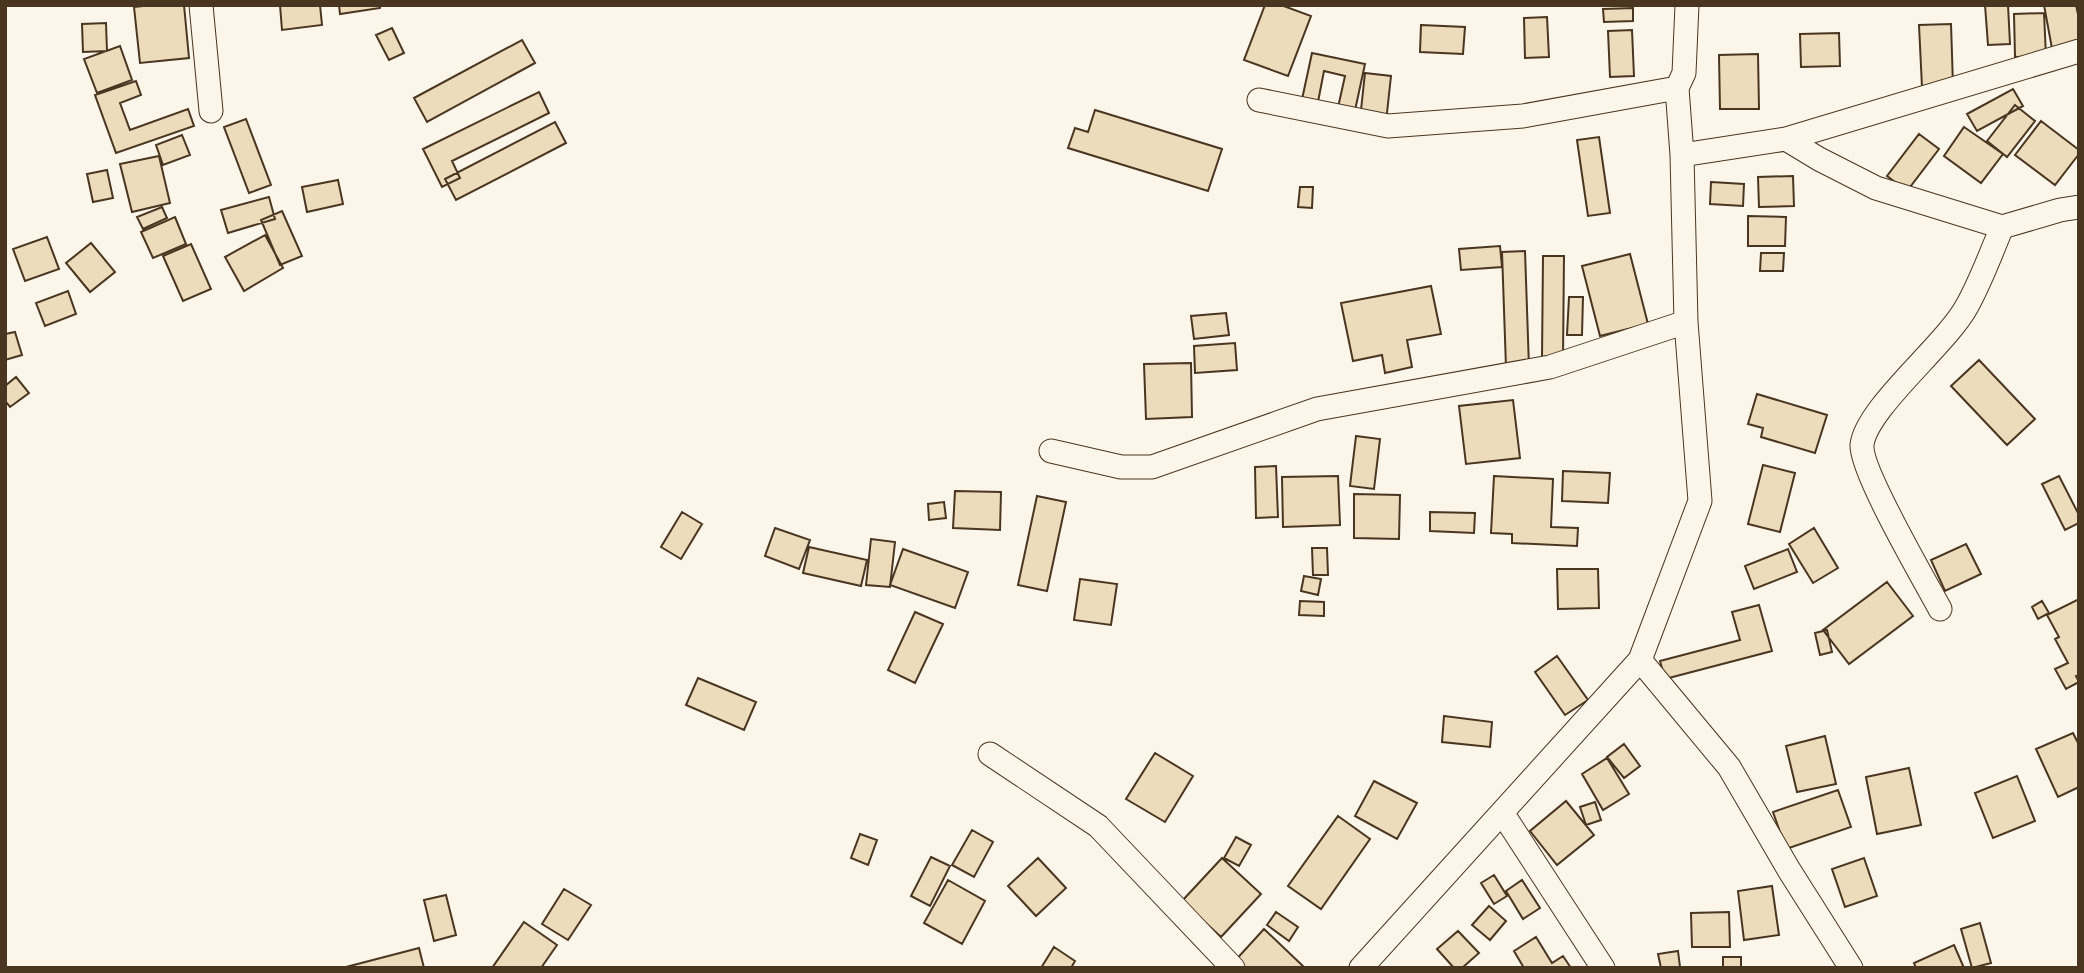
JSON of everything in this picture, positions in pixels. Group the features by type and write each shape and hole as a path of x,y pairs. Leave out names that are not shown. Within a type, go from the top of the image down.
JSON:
{"street":[{"path":"201,5 211,111"},
{"path":"1361,968 1640,660 1700,501 1686,322 1682,155 1677,88 1684,72 1686,5"},
{"path":"1682,155 1786,139 2079,51"},
{"path":"1259,100 1388,126 1523,116 1677,88"},
{"path":"1786,139 1876,188 2002,227 2079,207"},
{"path":"1940,609 1871,480 1862,447 1870,422 1946,336 1967,306 2002,227"},
{"path":"1051,450 1121,467 1152,467 1317,409 1550,368 1686,322"},
{"path":"1640,660 1729,767 1789,870 1851,968"},
{"path":"990,754 1098,826 1233,968"},
{"path":"1503,814 1603,968"}],"building":[{"path":"184,5 189,58 140,63 134,7"},
{"path":"280,5 320,5 322,25 282,30"},
{"path":"339,5 380,5 380,8 340,14"},
{"path":"1265,5 1281,5 1311,16 1288,76 1244,60"},
{"path":"1985,5 2008,5 2010,44 1988,45"},
{"path":"2044,5 2076,5 2079,50 2053,54"},
{"path":"1633,8 1633,21 1604,22 1603,9"},
{"path":"2044,13 2046,56 2015,57 2014,14"},
{"path":"1547,17 1549,57 1525,58 1524,18"},
{"path":"106,23 107,51 83,52 82,24"},
{"path":"1951,24 1953,85 1922,87 1919,25"},
{"path":"1421,25 1465,27 1463,54 1420,52"},
{"path":"392,28 404,53 389,60 376,35"},
{"path":"1632,30 1634,76 1610,77 1608,31"},
{"path":"1839,33 1840,66 1801,67 1800,34"},
{"path":"522,40 535,63 427,122 414,98"},
{"path":"120,46 132,80 97,93 84,59"},
{"path":"1312,53 1365,64 1354,115 1337,112 1345,76 1324,71 1317,107 1301,104"},
{"path":"1758,54 1759,109 1720,109 1719,55"},
{"path":"1365,73 1391,76 1386,122 1360,119"},
{"path":"136,81 141,95 120,103 130,130 188,109 194,126 116,153 95,95"},
{"path":"2013,89 2023,106 1977,131 1967,114"},
{"path":"539,92 549,113 452,161 460,178 442,187 423,149"},
{"path":"2015,105 2035,121 2007,157 1987,141"},
{"path":"1095,110 1222,149 1208,191 1068,148 1075,128 1088,132"},
{"path":"246,119 271,185 249,193 224,127"},
{"path":"2041,121 2079,150 2079,154 2055,185 2015,155"},
{"path":"555,122 566,143 456,200 445,179"},
{"path":"1964,127 2003,154 1981,183 1944,156"},
{"path":"1919,134 1939,149 1907,191 1887,176"},
{"path":"182,135 190,155 163,165 156,145"},
{"path":"1599,137 1610,213 1588,216 1577,140"},
{"path":"159,156 170,203 132,212 120,164"},
{"path":"107,170 113,198 93,202 87,174"},
{"path":"1793,176 1794,206 1759,207 1758,177"},
{"path":"338,180 343,204 307,212 302,187"},
{"path":"1711,182 1744,184 1743,206 1710,204"},
{"path":"1300,187 1313,187 1312,208 1298,207"},
{"path":"269,197 275,219 228,233 221,210"},
{"path":"162,207 167,218 143,229 137,217"},
{"path":"282,211 302,256 280,265 261,220"},
{"path":"1748,216 1786,217 1785,246 1748,246"},
{"path":"175,217 186,244 153,258 141,232"},
{"path":"265,235 283,268 244,291 225,257"},
{"path":"47,237 59,269 25,281 13,249"},
{"path":"91,243 115,272 90,292 66,263"},
{"path":"191,244 211,289 183,301 163,256"},
{"path":"1500,246 1502,267 1461,270 1459,249"},
{"path":"1525,251 1529,367 1506,367 1502,252"},
{"path":"1761,253 1784,253 1783,271 1760,271"},
{"path":"1630,254 1648,324 1600,336 1582,266"},
{"path":"1543,256 1564,256 1563,358 1542,358"},
{"path":"1431,286 1441,334 1407,340 1412,367 1385,373 1382,355 1353,361 1341,303"},
{"path":"68,291 76,314 45,326 36,303"},
{"path":"1569,297 1583,297 1582,335 1567,335"},
{"path":"1226,313 1229,335 1194,339 1191,316"},
{"path":"15,332 22,355 5,360 5,334"},
{"path":"1235,343 1237,370 1195,373 1194,346"},
{"path":"1979,360 2035,419 2007,445 1951,386"},
{"path":"1191,363 1192,417 1146,419 1144,364"},
{"path":"16,377 29,393 10,407 5,401 5,386"},
{"path":"1757,394 1827,415 1815,453 1761,437 1763,428 1748,424"},
{"path":"1513,400 1520,458 1466,464 1459,406"},
{"path":"1356,436 1380,439 1374,489 1350,486"},
{"path":"1763,465 1795,473 1780,532 1748,524"},
{"path":"1276,466 1278,517 1256,518 1255,467"},
{"path":"1563,471 1610,473 1608,503 1562,501"},
{"path":"1338,476 1340,525 1283,527 1282,477"},
{"path":"1494,476 1553,479 1551,527 1578,528 1577,546 1512,543 1512,534 1491,533"},
{"path":"2059,476 2079,515 2079,523 2065,530 2042,484"},
{"path":"955,491 1001,492 1000,530 953,528"},
{"path":"1354,494 1400,495 1399,539 1354,538"},
{"path":"1037,496 1066,502 1047,591 1018,585"},
{"path":"944,502 946,518 929,520 928,504"},
{"path":"682,512 702,524 681,559 661,547"},
{"path":"1430,512 1475,513 1474,533 1430,531"},
{"path":"775,528 810,540 799,569 765,556"},
{"path":"1814,528 1838,568 1813,583 1789,544"},
{"path":"871,539 895,542 890,587 866,585"},
{"path":"1966,544 1981,574 1945,591 1931,560"},
{"path":"809,547 867,560 861,586 803,573"},
{"path":"1312,548 1327,548 1328,575 1313,575"},
{"path":"903,549 968,572 955,608 890,585"},
{"path":"1788,549 1797,572 1754,589 1745,566"},
{"path":"1557,569 1598,569 1599,608 1558,609"},
{"path":"1304,576 1321,579 1318,595 1301,591"},
{"path":"1080,579 1117,584 1111,625 1074,620"},
{"path":"1887,582 1913,616 1849,664 1823,630"},
{"path":"2079,599 2079,675 2076,676 2079,682 2066,689 2055,669 2068,663 2055,639 2059,637 2047,615"},
{"path":"1300,601 1324,602 1324,616 1299,615"},
{"path":"2042,601 2049,613 2038,619 2032,607"},
{"path":"1759,605 1772,651 1665,679 1660,661 1740,640 1732,612"},
{"path":"915,612 943,624 915,683 888,670"},
{"path":"1827,630 1832,652 1820,655 1815,633"},
{"path":"1557,656 1588,700 1565,715 1535,672"},
{"path":"698,678 756,702 744,730 686,705"},
{"path":"1444,716 1492,722 1490,747 1442,742"},
{"path":"2073,733 2079,745 2079,787 2058,797 2036,749"},
{"path":"1825,736 1836,784 1797,792 1786,746"},
{"path":"1624,744 1640,766 1624,778 1607,757"},
{"path":"1155,753 1193,776 1165,822 1126,799"},
{"path":"1607,758 1629,794 1603,810 1582,774"},
{"path":"1909,768 1921,825 1877,834 1866,777"},
{"path":"2017,776 2035,821 1993,838 1975,793"},
{"path":"1374,781 1417,803 1397,839 1355,816"},
{"path":"1838,790 1851,827 1786,849 1773,812"},
{"path":"1566,801 1594,835 1557,865 1530,831"},
{"path":"1595,802 1601,820 1586,825 1580,807"},
{"path":"1338,816 1370,839 1321,909 1288,886"},
{"path":"972,830 993,842 974,877 952,865"},
{"path":"860,834 877,840 868,865 851,858"},
{"path":"1236,837 1251,845 1239,866 1224,858"},
{"path":"931,857 950,866 930,906 911,896"},
{"path":"1038,858 1066,888 1036,916 1008,886"},
{"path":"1222,858 1261,894 1221,937 1182,901"},
{"path":"1864,858 1877,896 1845,907 1832,869"},
{"path":"1494,875 1507,896 1494,904 1481,883"},
{"path":"948,880 985,901 962,944 924,923"},
{"path":"1522,880 1540,908 1523,919 1506,891"},
{"path":"1772,886 1779,935 1744,940 1738,891"},
{"path":"564,889 591,905 568,940 542,924"},
{"path":"446,895 456,935 434,941 424,900"},
{"path":"1489,906 1506,921 1490,940 1472,925"},
{"path":"1276,912 1298,927 1289,941 1267,925"},
{"path":"1729,912 1730,947 1692,947 1691,913"},
{"path":"524,922 557,945 541,968 492,968"},
{"path":"1980,923 1991,963 1972,968 1961,929"},
{"path":"1264,929 1305,968 1235,968 1232,964"},
{"path":"1458,931 1479,953 1462,968 1454,968 1437,949"},
{"path":"1536,937 1552,963 1563,956 1571,968 1524,968 1514,951"},
{"path":"1954,945 1964,968 1916,968 1914,963"},
{"path":"1054,947 1075,961 1071,968 1041,968"},
{"path":"419,948 424,968 346,967"},
{"path":"1678,951 1680,967 1661,968 1658,954"},
{"path":"1723,957 1741,957 1741,968 1723,968"}]}
